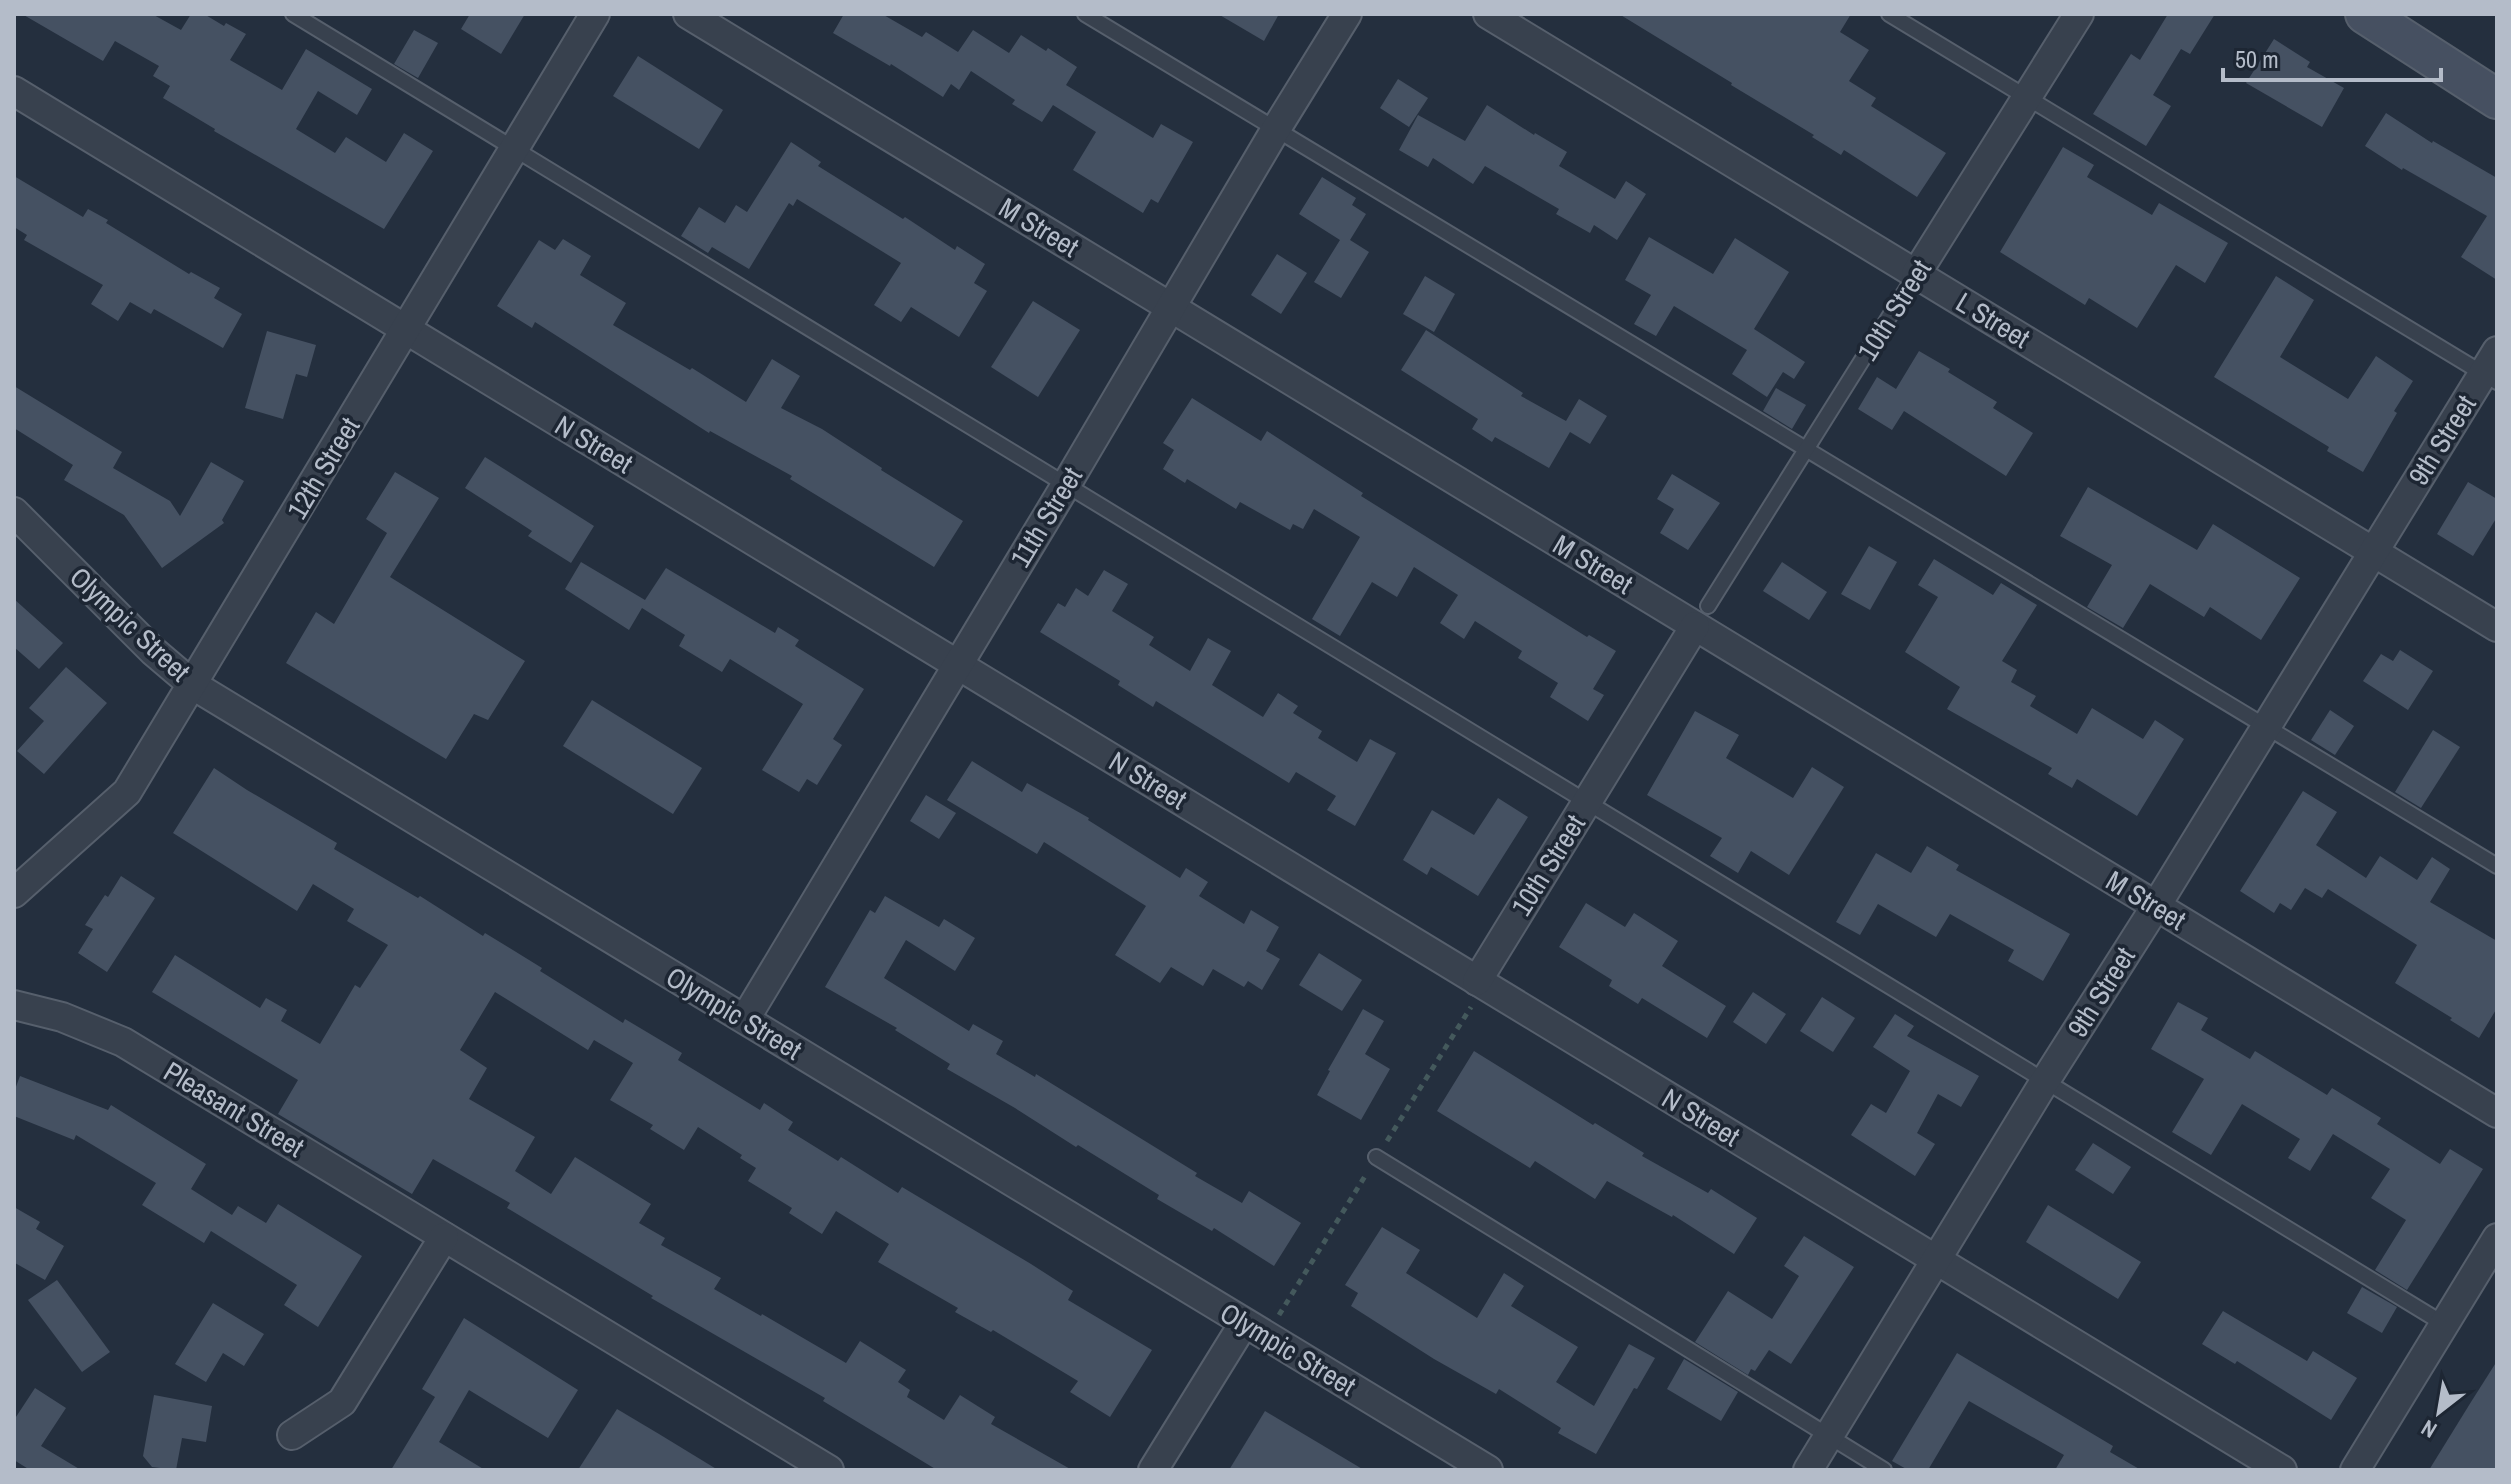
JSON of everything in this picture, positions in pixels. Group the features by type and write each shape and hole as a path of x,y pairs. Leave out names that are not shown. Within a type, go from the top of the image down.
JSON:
{"main road":[{"path":"2365,14 2497,99"}],"street":[{"name":"12th Street","path":"14,893 127,792 595,14"},
{"name":"M Street","path":"688,14 1170,307 1702,616 2156,906 2497,1113"},
{"name":"11th Street","path":"745,1019 1347,14"},
{"name":"L Street","path":"1488,14 2497,627"},
{"name":"10th Street","path":"1916,274 2079,14"},
{"name":"N Street","path":"14,91 2282,1470"},
{"name":"9th Street","path":"1808,1470 2373,552 2492,369"},
{"name":"Olympic Street","path":"14,512 153,651 193,685 1488,1470"},
{"name":"10th Street","path":"1477,981 1702,616"},
{"name":"Pleasant Street","path":"14,1005 62,1017 123,1042 829,1470"},
{"path":"292,1435 342,1402 444,1237"},
{"path":"2355,1470 2497,1238"},
{"path":"1153,1470 1244,1323"}],"lane":[{"path":"293,14 2444,1324"},
{"path":"1085,14 2497,866"},
{"path":"1889,14 2492,369"},
{"name":"10th Street","path":"1702,616 1916,274"},
{"path":"1376,1157 1884,1470"}],"building":[{"path":"22,14 152,14 181,30 191,14 204,14 246,34 230,60 282,90 306,49 372,89 357,115 318,91 296,129 335,153 346,137 386,162 404,133 433,151 384,229 163,98 170,86 153,76 159,66 115,41 103,61"},
{"path":"470,14 525,14 501,54 461,29"},
{"path":"844,14 882,14 922,37 926,32 958,52 973,30 1009,53 1021,35 1077,67 1066,85 1153,138 1161,124 1193,142 1158,203 1151,199 1143,213 1073,170 1096,132 1053,105 1042,122 1012,104 1015,100 971,71 959,90 951,84 943,97 833,33"},
{"path":"1218,14 1279,14 1264,41"},
{"path":"1619,14 1851,14 1840,32 1869,50 1849,81 1876,98 1871,106 1946,153 1917,197 1844,150 1841,155 1812,137 1814,135"},
{"path":"2168,14 2215,14 2190,54 2181,49 2153,95 2171,106 2146,146 2093,114 2131,54 2140,60"},
{"path":"414,30 438,43 418,78 394,64"},
{"path":"2274,39 2310,62 2307,67 2344,88 2322,127 2246,83"},
{"path":"638,56 723,110 699,149 613,96"},
{"path":"1398,79 1428,98 1409,127 1380,108"},
{"path":"1487,105 1567,152 1559,166 1615,199 1626,181 1646,194 1617,240 1594,225 1590,233 1556,214 1559,209 1485,166 1473,184 1433,158 1428,167 1399,150 1418,115 1465,141"},
{"path":"2386,113 2432,143 2497,178 2497,280 2461,257 2487,216 2402,170 2365,146"},
{"path":"791,142 821,162 818,166 955,250 957,246 985,264 974,283 987,291 959,337 911,307 901,322 874,305 901,263 797,199 793,206 789,203 749,269 712,247 708,253 681,236 699,207 725,223 736,205 747,212"},
{"path":"2063,147 2094,165 2087,177 2152,215 2159,203 2228,243 2205,283 2176,265 2137,328 2089,298 2085,305 2000,252"},
{"path":"14,176 83,217 88,209 189,274 191,272 220,288 214,298 242,314 223,348 154,309 151,314 130,302 118,321 91,304 103,285 24,240 27,235 14,227"},
{"path":"1322,177 1356,198 1352,205 1366,214 1350,240 1369,252 1341,298 1314,282 1340,240 1299,214"},
{"path":"1649,237 1713,274 1735,238 1789,272 1754,329 1805,362 1794,379 1783,372 1767,397 1732,374 1747,350 1674,306 1656,336 1634,324 1651,295 1625,280"},
{"path":"563,239 591,256 580,275 626,303 613,325 690,370 692,368 746,402 772,359 800,376 781,408 822,429 963,521 934,567 790,479 792,476 709,433 535,322 532,328 497,306 539,240 555,250"},
{"path":"1277,254 1307,273 1281,314 1251,295"},
{"path":"1425,276 1455,294 1434,332 1403,314"},
{"path":"2276,276 2314,300 2280,357 2348,399 2376,356 2413,381 2363,472 2327,451 2329,447 2214,377"},
{"path":"1033,301 1080,330 1038,397 991,367"},
{"path":"1426,330 1523,393 1521,396 1566,421 1579,399 1607,416 1590,444 1570,432 1549,468 1495,437 1492,442 1472,429 1478,419 1401,370"},
{"path":"267,331 316,345 307,377 296,374 283,419 245,408"},
{"path":"1919,351 1997,402 1993,408 2033,433 2006,476 1904,411 1892,430 1858,409 1877,377 1896,389"},
{"path":"14,386 122,452 113,468 170,501 180,516 211,462 244,481 222,520 224,523 162,568 124,515 64,480 73,465 14,428"},
{"path":"1776,388 1806,405 1792,429 1763,411"},
{"path":"1192,398 1261,441 1267,431 1363,493 1361,496 1587,637 1589,635 1616,651 1593,689 1604,695 1588,721 1550,697 1558,683 1518,658 1522,651 1475,621 1464,639 1440,623 1458,595 1414,567 1397,597 1372,582 1340,636 1312,619 1360,537 1314,509 1303,529 1293,524 1290,530 1240,502 1236,509 1187,479 1185,483 1163,469 1174,450 1163,443"},
{"path":"485,457 594,526 571,563 528,536 532,531 465,488"},
{"path":"395,472 439,498 390,577 525,661 488,720 474,714 446,759 286,663 316,612 334,624 387,533 366,519"},
{"path":"1672,474 1720,503 1688,550 1660,533 1674,509 1657,499"},
{"path":"2468,482 2497,499 2497,517 2473,556 2437,534"},
{"path":"2088,487 2197,550 2213,524 2300,578 2261,640 2210,607 2204,617 2150,584 2123,628 2087,607 2112,565 2060,536"},
{"path":"1869,546 1897,562 1870,610 1841,594"},
{"path":"1934,559 1993,595 2001,583 2037,605 2002,661 2017,670 2011,682 2036,696 2030,706 2077,734 2092,708 2143,739 2155,720 2184,739 2137,816 2077,779 2072,788 2048,774 2052,768 1947,709 1960,687 1905,652 1938,597 1918,585"},
{"path":"581,562 645,600 666,568 775,633 778,627 799,640 795,646 864,689 833,739 842,745 817,785 807,779 799,792 762,770 803,704 730,659 722,672 679,646 685,635 642,608 629,630 565,589"},
{"path":"1782,562 1827,592 1809,620 1763,591"},
{"path":"1104,570 1128,584 1112,611 1154,637 1149,645 1190,671 1208,638 1231,651 1212,685 1263,717 1278,693 1298,706 1293,713 1322,731 1318,738 1357,762 1370,739 1396,753 1355,826 1327,810 1336,796 1296,772 1289,783 1156,701 1153,707 1118,685 1120,681 1040,632 1058,603 1065,607 1076,588 1088,596"},
{"path":"14,599 63,643 39,669 14,647"},
{"path":"2400,650 2433,671 2408,710 2363,681 2381,654 2393,661"},
{"path":"66,667 107,703 44,774 17,751 44,721 29,708"},
{"path":"592,700 702,768 673,814 563,746"},
{"path":"2330,710 2354,726 2335,755 2311,740"},
{"path":"1695,711 1739,735 1726,758 1793,798 1812,767 1844,787 1789,875 1751,851 1738,873 1710,856 1722,838 1647,795"},
{"path":"2433,730 2460,747 2421,808 2395,792"},
{"path":"972,761 1022,792 1027,783 1089,818 1180,878 1186,868 1208,882 1199,896 1244,924 1251,910 1279,927 1266,951 1280,959 1262,990 1248,981 1244,987 1213,969 1203,986 1171,967 1160,983 1115,955 1146,906 1044,842 1037,854 947,800"},
{"path":"214,768 337,843 334,849 418,898 420,896 483,936 485,933 623,1023 625,1019 682,1053 678,1060 760,1110 764,1103 793,1122 788,1130 838,1161 841,1157 898,1193 902,1187 1031,1264 1073,1291 1068,1300 1152,1350 1110,1417 1070,1392 1078,1381 993,1330 991,1332 955,1312 958,1308 878,1262 889,1244 836,1211 822,1234 789,1213 792,1208 748,1181 756,1168 740,1158 742,1155 698,1127 684,1150 650,1129 653,1125 610,1100 633,1063 594,1040 588,1050 495,992 460,1050 487,1068 469,1099 535,1137 515,1171 551,1194 575,1157 651,1204 639,1223 665,1238 661,1245 721,1278 714,1289 846,1363 860,1341 906,1370 898,1382 910,1390 907,1397 944,1420 960,1395 995,1417 991,1424 1072,1470 937,1470 823,1401 825,1398 651,1298 653,1296 507,1208 510,1203 433,1159 412,1194 278,1114 298,1080 152,992 175,955 260,1008 266,998 287,1010 281,1021 320,1044 355,985 360,988 388,945 347,921 354,909 313,884 297,911 173,833"},
{"path":"2303,791 2337,812 2316,845 2366,878 2380,856 2417,880 2432,857 2450,869 2430,902 2497,941 2497,1008 2479,1038 2395,983 2417,945 2328,889 2322,898 2305,888 2291,910 2280,903 2274,913 2240,891"},
{"path":"926,795 956,813 939,839 910,821"},
{"path":"1498,798 1528,817 1478,896 1431,867 1427,875 1403,860 1432,810 1474,835"},
{"path":"1927,846 1959,865 1956,870 2070,934 2043,981 2008,961 2014,950 1950,914 1936,937 1878,904 1860,935 1836,922 1876,853 1911,873"},
{"path":"121,876 155,898 107,972 78,953 93,929 85,925"},
{"path":"885,896 939,927 944,919 975,938 955,971 906,940 884,978 969,1031 973,1024 1003,1041 996,1054 1035,1077 1036,1074 1197,1173 1195,1176 1242,1203 1249,1191 1301,1223 1274,1266 1214,1228 1212,1231 1157,1199 1159,1195 947,1069 950,1064 895,1030 897,1028 825,987 870,910 875,913"},
{"path":"1586,903 1625,927 1634,913 1678,941 1662,966 1726,1006 1707,1038 1642,998 1638,1004 1609,986 1612,980 1559,947"},
{"path":"1319,953 1362,980 1342,1011 1299,985"},
{"path":"1753,992 1786,1014 1766,1044 1733,1022"},
{"path":"1822,997 1855,1018 1833,1052 1800,1031"},
{"path":"2178,1002 2208,1018 2201,1030 2250,1059 2255,1051 2327,1095 2332,1088 2381,1118 2377,1124 2440,1164 2450,1149 2483,1169 2407,1290 2375,1270 2406,1220 2371,1198 2390,1169 2333,1134 2310,1171 2288,1158 2300,1139 2242,1104 2211,1155 2172,1132 2204,1079 2151,1049"},
{"path":"1363,1009 1384,1021 1365,1054 1390,1069 1361,1120 1317,1095"},
{"path":"1895,1014 1914,1026 1907,1036 1979,1076 1961,1107 1938,1094 1917,1133 1935,1144 1915,1176 1851,1135 1871,1104 1886,1113 1910,1071 1873,1047"},
{"path":"1474,1051 1644,1153 1642,1156 1708,1193 1711,1189 1757,1218 1734,1254 1673,1215 1607,1181 1595,1199 1535,1161 1530,1168 1437,1111"},
{"path":"20,1076 108,1110 111,1105 206,1164 191,1189 232,1215 238,1206 266,1223 278,1204 362,1256 318,1327 284,1305 297,1285 211,1231 204,1243 142,1205 156,1183 76,1135 74,1140 14,1116 14,1092"},
{"path":"2093,1143 2131,1167 2113,1194 2075,1170"},
{"path":"2048,1205 2141,1262 2118,1299 2026,1242"},
{"path":"14,1207 40,1222 36,1229 64,1246 45,1280 14,1265"},
{"path":"1382,1227 1420,1250 1406,1273 1477,1318 1504,1273 1524,1286 1511,1306 1578,1347 1556,1382 1594,1406 1629,1344 1655,1358 1596,1454 1558,1433 1561,1428 1499,1389 1496,1394 1351,1306 1358,1293 1345,1285"},
{"path":"1804,1236 1854,1267 1791,1364 1769,1350 1755,1371 1751,1369 1748,1375 1695,1342 1728,1291 1772,1319 1799,1276 1784,1266"},
{"path":"57,1280 110,1352 82,1372 28,1300"},
{"path":"2362,1287 2397,1307 2382,1333 2347,1313"},
{"path":"213,1303 264,1334 244,1366 223,1353 206,1382 175,1364"},
{"path":"2223,1311 2307,1361 2313,1351 2357,1378 2331,1420 2237,1361 2235,1364 2202,1344"},
{"path":"464,1318 578,1390 548,1438 469,1390 439,1442 485,1470 391,1470 435,1397 422,1389"},
{"path":"1957,1353 2113,1446 2110,1452 2141,1470 2055,1470 2064,1455 1969,1401 1928,1470 1908,1470 1892,1461"},
{"path":"1684,1359 1738,1392 1721,1421 1667,1389"},
{"path":"2497,1361 2497,1470 2429,1470 2471,1402"},
{"path":"35,1388 66,1408 41,1446 81,1470 30,1470 14,1460 14,1420"},
{"path":"154,1395 212,1406 206,1442 182,1438 176,1470 152,1467 143,1456"},
{"path":"617,1409 659,1434 718,1470 578,1470"},
{"path":"1265,1411 1364,1470 1229,1470"}]}
